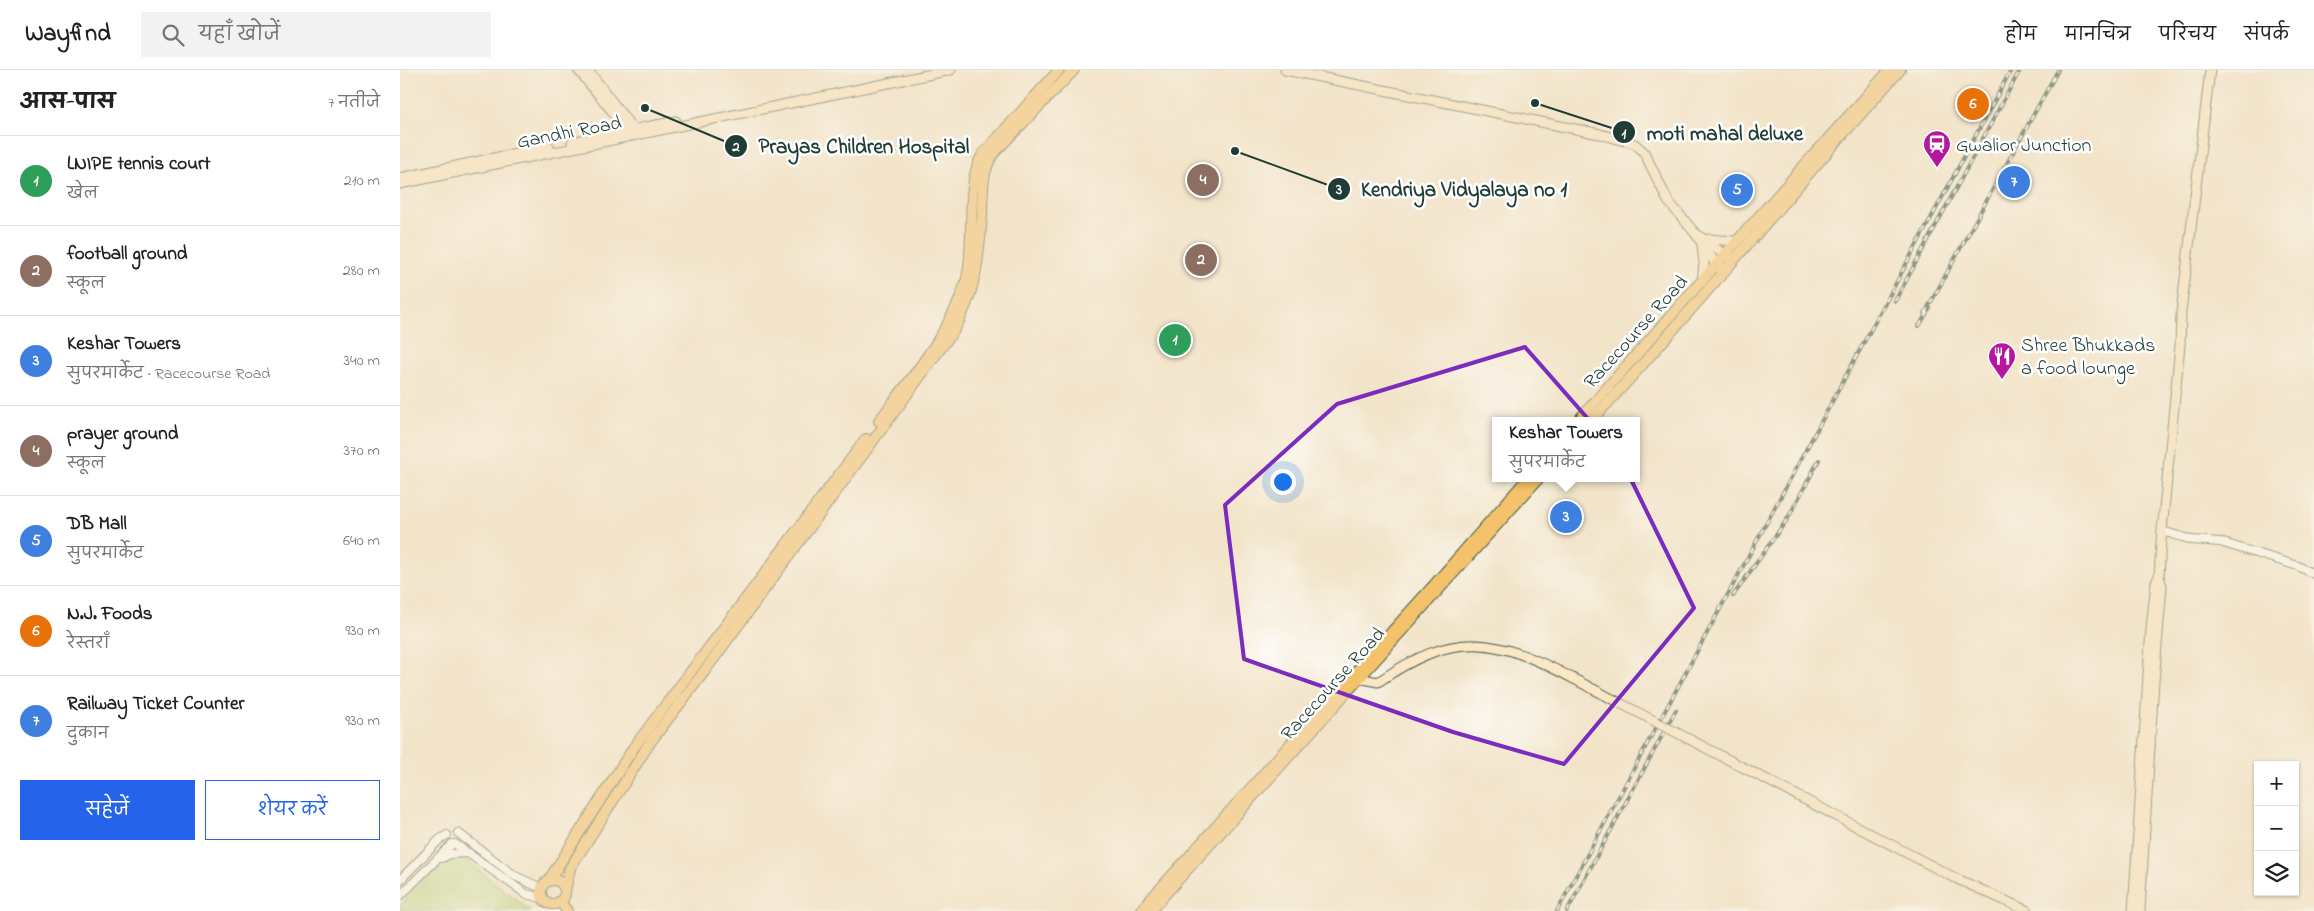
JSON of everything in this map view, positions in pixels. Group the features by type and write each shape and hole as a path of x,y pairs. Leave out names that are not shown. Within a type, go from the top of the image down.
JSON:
{"main road":[{"path":"578,70 612,111 626,134"},
{"path":"588,70 636,132"},
{"name":"Gandhi Road","path":"636,132 922,70"},
{"name":"Gandhi Road","path":"400,178 951,70"},
{"path":"567,911 541,893 634,747 891,405 943,330 957,306 967,277 970,259 974,177 978,162 983,154 1059,70"},
{"path":"556,905 565,891 570,868 651,741 704,672 954,330 968,306 976,278 980,242 982,179 988,162 992,154 1074,70"},
{"path":"1285,70 1600,134 1635,144 1644,152 1668,201 1695,233 1729,257"},
{"path":"1729,257 1735,241 1890,70"},
{"path":"1704,241 1720,267 1900,70"},
{"path":"2140,911 2154,681 2162,586 2159,577 2162,531 2180,345 2181,312 2210,70"},
{"name":"Gandhi Road","path":"400,184 626,134"},
{"path":"1704,241 1735,241"},
{"path":"1702,282 1704,241"},
{"name":"Racecourse Road","path":"1581,417 1666,320 1702,282 1720,267"},
{"name":"Racecourse Road","path":"1594,417 1720,267"},
{"name":"Racecourse Road","path":"1150,911 1359,678 1438,587 1525,482"},
{"name":"Racecourse Road","path":"1140,911 1535,482"},
{"path":"2133,911 2151,628 2156,582 2159,577"},
{"path":"1359,678 1378,682 1429,652 1479,644 1494,645 1518,652 1574,679 1953,877 2028,911"},
{"path":"549,880 561,883 565,891"}],"street":[{"path":"2162,531 2192,540 2220,542 2298,566 2314,574"},
{"path":"400,880 439,840 452,831 458,833 541,893"},
{"path":"400,896 460,839 458,833"},
{"path":"447,835 448,841 469,853 526,894 541,893"},
{"path":"436,861 450,854 469,853"}],"highlighted area":[{"path":"1525,347 1618,453 1694,608 1564,764 1453,732 1244,659 1225,505 1337,404"}],"green space":[{"path":"465,859 531,911 400,911 400,906 426,877 448,861"}],"railway":[{"path":"1557,911 2011,70"},
{"path":"1895,301 2020,70"},
{"path":"1925,313 2058,70"},
{"path":"1919,326 1930,308"},
{"path":"1733,596 1788,518 1819,460"},
{"path":"1567,911 1676,710"}],"place":[{"name":"moti mahal deluxe","path":"1535,103"},
{"name":"N.J. Foods","path":"1973,104"},
{"name":"Prayas Children Hospital","path":"645,108"},
{"name":"Kendriya Vidyalaya no 1","path":"1235,151"},
{"name":"Gwalior Junction","path":"1937,168"},
{"name":"prayer ground","path":"1203,180"},
{"name":"Railway Ticket Counter","path":"2014,182"},
{"name":"DB Mall","path":"1737,190"},
{"name":"football ground","path":"1201,260"},
{"name":"LNIPE tennis court","path":"1175,340"},
{"name":"Shree Bhukkads a food lounge","path":"2002,380"},
{"name":"Keshar Towers","path":"1566,517"}]}
